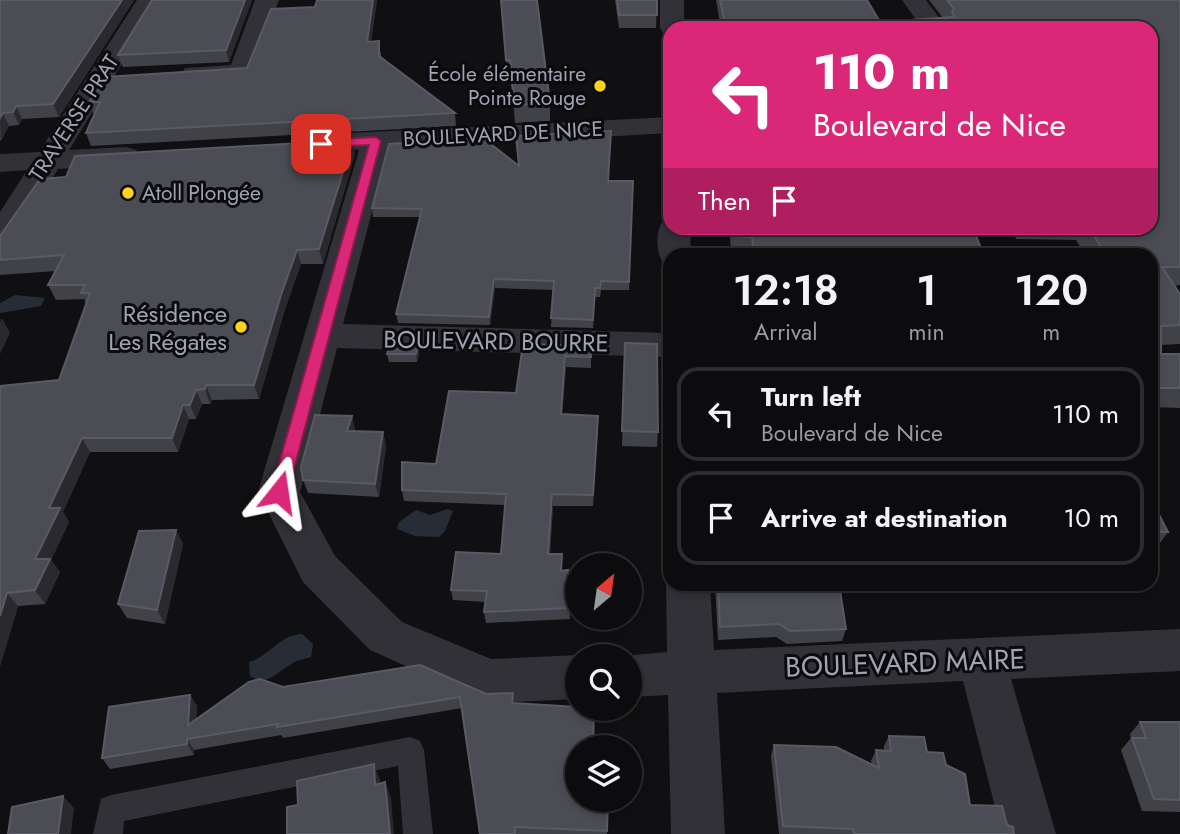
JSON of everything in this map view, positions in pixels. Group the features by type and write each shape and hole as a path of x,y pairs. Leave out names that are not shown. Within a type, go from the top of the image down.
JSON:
{"street":[{"name":"TRAVERSE PRAT","path":"0,237 47,160 113,78 149,0"},
{"path":"164,76 241,72 267,0"},
{"path":"671,21 672,0"},
{"path":"914,0 930,21"},
{"name":"BOULEVARD DE NICE","path":"321,144 663,125"},
{"path":"376,141 279,492 319,569 386,636 489,681 565,678"},
{"path":"0,163 156,154"},
{"name":"BOULEVARD BOURRE","path":"322,336 663,345"},
{"path":"688,591 698,834"},
{"name":"BOULEVARD MAIRE","path":"642,674 1180,650"},
{"path":"982,661 1029,834"}],"lane":[{"path":"108,834 111,809 410,750 418,834"}],"shaded area":[{"path":"15,295 45,298 41,306 0,313 0,303"},
{"path":"448,509 453,511 445,531 439,537 415,536 397,529 399,522 416,510 430,515"},
{"path":"302,634 313,644 311,657 295,662 266,679 250,676 249,662 287,638"}],"building":[{"path":"0,0 122,0 53,104 16,106 13,112 3,113 0,118"},
{"path":"152,0 245,0 226,50 118,55"},
{"path":"317,0 373,0 367,42 379,41 379,56 455,113 86,133 100,102 89,102 105,77 247,68 271,9 315,7"},
{"path":"501,0 537,0 550,103 514,105 510,60 506,60"},
{"path":"617,0 657,0 657,15 619,15"},
{"path":"720,0 867,0 879,21 724,21"},
{"path":"947,0 1180,0 1180,267 1162,267 1180,294 1180,325 1161,326 1161,354 1180,354 1180,388 1158,388 1158,248 1102,248 1094,235 1158,235 1158,21 895,21 955,17 952,13 954,9"},
{"path":"611,131 608,181 633,181 629,282 601,281 600,288 595,288 593,320 551,318 554,281 494,279 489,317 396,314 422,209 372,208 389,144 483,138 519,166 516,136"},
{"path":"353,140 319,249 297,250 254,385 206,385 205,389 196,390 190,405 183,405 172,438 82,438 49,508 60,508 35,559 50,559 35,590 7,593 0,616 0,386 59,380 90,293 81,293 85,285 48,285 64,255 0,260 0,236 40,179 66,177 75,156"},
{"path":"976,235 981,248 753,248 752,237 733,236"},
{"path":"625,343 657,344 658,432 622,431"},
{"path":"390,344 418,345 416,354 387,354"},
{"path":"523,344 591,346 591,357 565,356 561,414 598,416 593,495 552,494 548,554 562,554 565,608 484,612 487,591 451,590 456,552 501,554 506,494 402,490 402,462 436,464 449,391 516,393"},
{"path":"315,415 352,416 347,431 383,432 375,484 303,480 301,467"},
{"path":"1158,513 1168,532 1158,532"},
{"path":"176,530 157,610 118,604 139,531"},
{"path":"718,591 840,591 846,629 790,631 779,624 720,627"},
{"path":"420,665 486,694 513,693 512,703 565,706 565,721 594,721 593,735 565,735 565,812 608,812 607,831 515,827 515,834 480,834 460,697 187,739 187,744 102,758 109,707 190,695 188,725 249,682 260,679 283,687"},
{"path":"1140,722 1180,722 1180,800 1154,799 1132,738 1146,738"},
{"path":"889,736 924,737 927,752 943,753 946,765 965,774 970,805 1002,806 1007,825 1013,827 1014,834 854,834 853,829 783,826 774,745 836,747 879,768 876,750 891,751"},
{"path":"374,764 375,785 385,782 390,834 287,834 287,807 298,805 297,781"},
{"path":"63,796 58,834 8,834 12,807"}],"place":[{"name":"École élémentaire Pointe Rouge","path":"600,86"},
{"name":"Atoll Plongée","path":"128,193"},
{"name":"Résidence Les Régates","path":"241,327"}],"route":[{"path":"279,492 376,141 321,144"}]}
